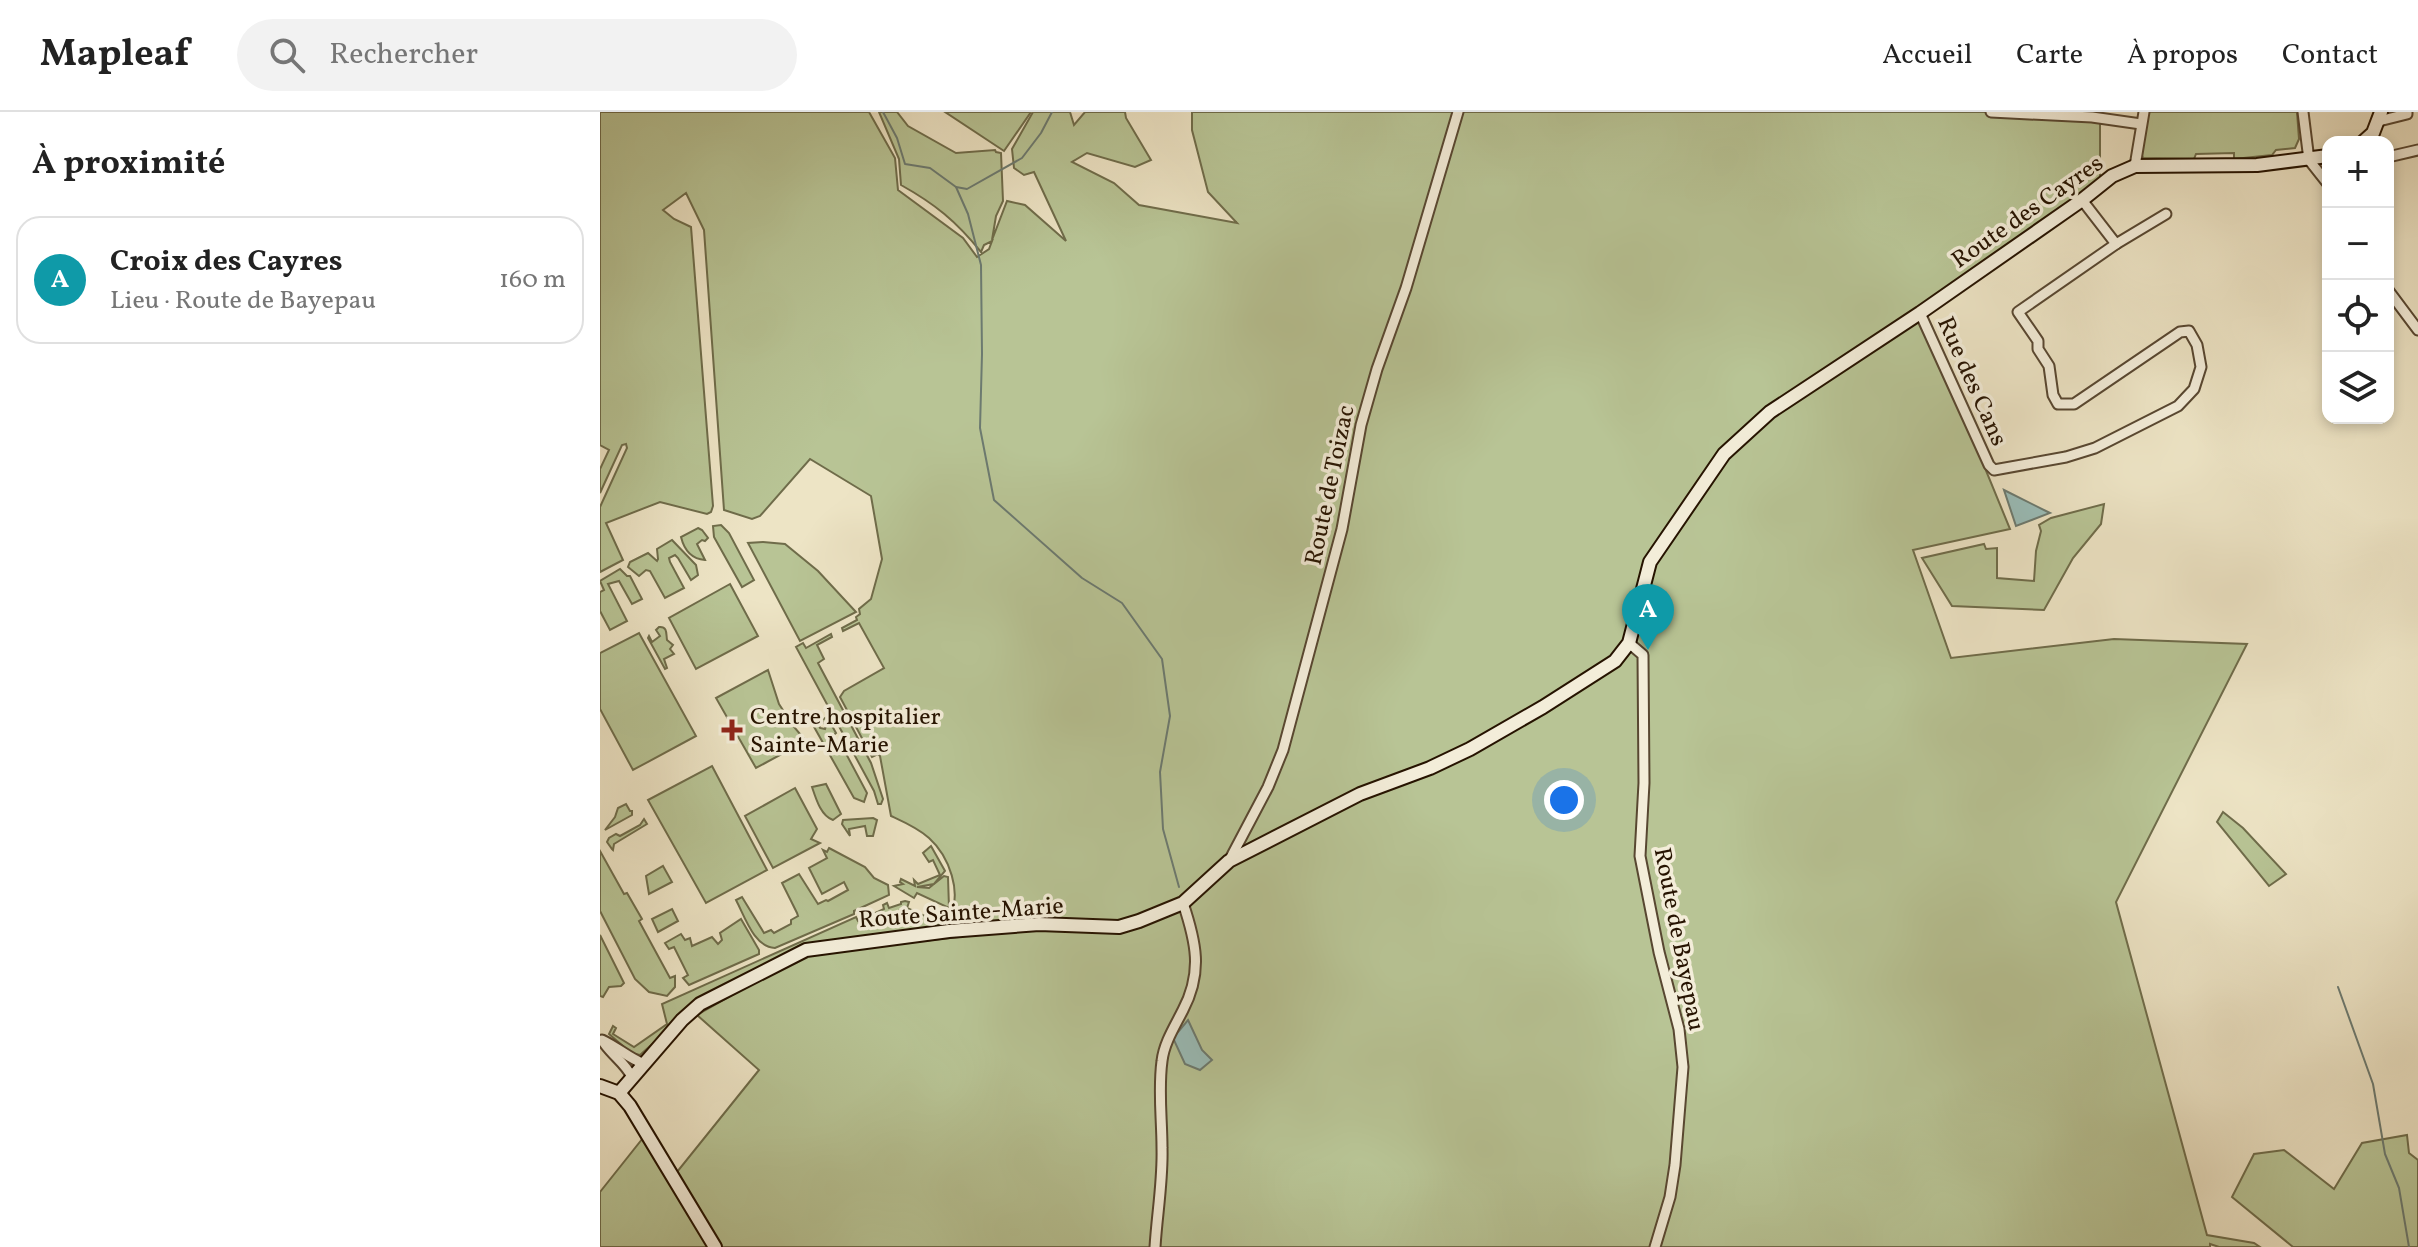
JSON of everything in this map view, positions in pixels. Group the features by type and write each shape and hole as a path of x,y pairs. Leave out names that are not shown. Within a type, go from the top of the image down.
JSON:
{"street":[{"name":"Route de Toizac","path":"1229,861 1268,787 1283,750 1342,529 1361,425 1406,288 1458,112"},
{"path":"1991,112 2092,117 2141,124"},
{"path":"2135,166 2144,112"},
{"path":"2303,112 2309,160 2322,176"},
{"path":"2370,136 2380,117 2407,113 2418,116"},
{"path":"2394,156 2418,150"},
{"name":"Route des Cayres","path":"1629,643 1650,562 1724,454 1770,412 1920,313 2112,176 2135,166 2257,165 2322,157"},
{"path":"2082,200 2116,244 2166,214"},
{"name":"Rue des Cans","path":"1920,313 1994,470 2066,457 2095,448 2178,406 2194,389 2201,367 2197,345 2189,331 2180,332 2074,404 2058,404 2053,395 2049,366 2038,349 2038,341 2018,312 2116,244"},
{"path":"2394,298 2418,330"},
{"name":"Route Sainte-Marie","path":"619,1093 682,1020 700,1004 806,950 1024,925 1119,927 1183,903 1229,861 1360,794 1430,768 1470,749 1615,661 1629,643"},
{"name":"Route de Bayepau","path":"1629,643 1643,655 1644,783 1640,856 1659,952 1679,1029 1683,1067 1675,1165 1670,1197 1655,1247"},
{"path":"1155,1247 1163,1150 1162,1056 1188,1000 1196,974 1193,933 1183,903"},
{"path":"632,1077 627,1066 602,1040 644,1064"},
{"path":"600,1086 619,1093 630,1106 715,1247"}],"green space":[{"path":"600,112 869,112 895,158 898,190 963,238 977,257 989,249 992,241 984,245 981,252 944,214 901,185 899,159 879,112 897,112 908,126 956,153 995,150 1001,153 1003,201 996,216 992,240 1007,201 1025,205 1066,241 1034,172 1024,175 1014,168 1012,149 1033,112 1070,112 1074,125 1085,112 1125,112 1151,160 1135,167 1087,153 1072,162 1114,183 1139,205 1237,223 1208,192 1192,130 1192,112 2100,112 2100,191 1918,320 1964,417 2010,529 1913,550 1951,658 2114,639 2247,644 2116,902 2207,1235 2254,1243 2260,1247 2219,1247 2210,1244 2210,1247 600,1247 600,1192 643,1138 669,1182 759,1070 697,1015 804,954 959,937 984,924 953,926 949,918 955,897 948,865 929,838 891,816 880,756 872,757 840,697 844,691 884,668 859,623 843,631 842,628 857,620 859,609 871,599 882,559 871,496 810,459 760,516 752,519 724,510 704,230 686,193 663,210 691,227 713,506 707,514 660,502 606,523 623,560 600,572 600,507 627,448 626,444 622,445 600,493 600,469 609,450 600,445"},
{"path":"945,112 1031,112 1004,151"},
{"path":"2147,112 2297,112 2299,139 2295,148 2276,150 2272,155 2234,159 2234,153 2196,154 2194,159 2143,158 2140,151"},
{"path":"2104,504 2101,524 2073,558 2044,610 1952,606 1922,558 1984,544 1986,549 1997,548 1997,578 2034,581 2041,531 2039,525 2051,518"},
{"path":"721,525 729,533 754,580 742,587 714,537 713,526"},
{"path":"698,528 708,538 697,544 705,560 689,553 681,537"},
{"path":"672,540 696,565 698,575 691,580 675,555 669,558 684,588 665,598 650,571 646,570 639,576 628,567 630,562 648,553 657,561 657,549"},
{"path":"748,543 785,544 818,571 856,612 800,641"},
{"path":"620,569 630,576 642,599 632,604 619,581 608,584 627,621 610,630 600,611 600,592 604,590 600,581"},
{"path":"730,584 758,636 696,669 669,618"},
{"path":"659,627 665,629 667,640 673,645 670,649 674,654 664,659 665,669 648,638 652,642 660,636 656,630"},
{"path":"639,633 696,736 633,770 600,709 600,653"},
{"path":"831,634 832,637 817,645 824,659 818,663 871,763 883,799 881,804 878,804 874,791 796,647 803,643 806,648"},
{"path":"768,670 779,704 806,741 756,768 716,698"},
{"path":"827,717 836,733 827,740 832,750 843,748 867,793 864,802 854,798 813,725 818,722 820,728 825,729 822,720"},
{"path":"712,766 767,870 706,903 648,800"},
{"path":"826,784 841,814 833,820 822,811 812,787"},
{"path":"795,788 817,829 811,839 820,843 773,868 745,816"},
{"path":"626,804 632,815 605,830 618,808"},
{"path":"2223,812 2243,828 2286,874 2269,886 2217,822"},
{"path":"644,819 647,824 614,844 612,849 607,842 609,838 616,834 620,836 640,825"},
{"path":"843,820 877,820 873,836 867,836 865,826 849,829 850,836 842,824"},
{"path":"931,846 945,871 934,884 944,876 948,877 949,908 917,893 914,898 894,886 903,884 901,879 915,886 914,880 918,884 940,875 933,860 929,862 923,853"},
{"path":"829,848 865,867 874,878 888,885 889,895 854,911 854,914 775,948 761,942 751,930 736,900 742,897 764,933 771,930 774,933 791,924 791,920 798,916 782,883 799,874 818,904 848,890 844,882 822,894 809,868 827,858 823,850 827,852"},
{"path":"600,851 642,919 639,921 670,978 675,976 675,987 667,996 649,992 635,979 600,911"},
{"path":"663,866 672,882 649,894 646,876"},
{"path":"909,902 907,908 940,923 942,919 945,920 945,926 818,942 797,948 706,996 640,1055 631,1053 609,1034 613,1026 616,1028 613,1034 634,1047 667,1024 662,1004 856,917 858,921 884,909 883,905 887,903 889,908"},
{"path":"672,909 678,921 658,932 652,919"},
{"path":"741,919 759,954 689,985 683,978 688,975 674,947 669,949 665,943 681,934 685,940 690,938 692,946 712,937 718,944 722,940 720,933"},
{"path":"600,935 624,983 609,987 603,997 600,996"},
{"path":"2407,1135 2409,1153 2418,1160 2418,1247 2293,1247 2232,1197 2254,1154 2284,1150 2334,1189 2362,1143"}],"water":[{"path":"2004,490 2050,513 2016,526"},
{"path":"1188,1020 1202,1050 1212,1060 1200,1070 1185,1064 1173,1038"}],"waterway":[{"path":"883,112 897,138 905,164 930,168 956,187 968,214 981,265 980,428 994,500 1082,578 1122,603 1162,659 1170,716 1160,772 1163,829 1179,887"},
{"path":"956,187 967,189 1022,158 1052,112"},
{"path":"2338,987 2373,1084 2385,1154 2399,1188 2409,1247"}],"place":[{"name":"Croix des Cayres","path":"1648,650"},
{"name":"Centre hospitalier Sainte-Marie","path":"732,730"}]}
